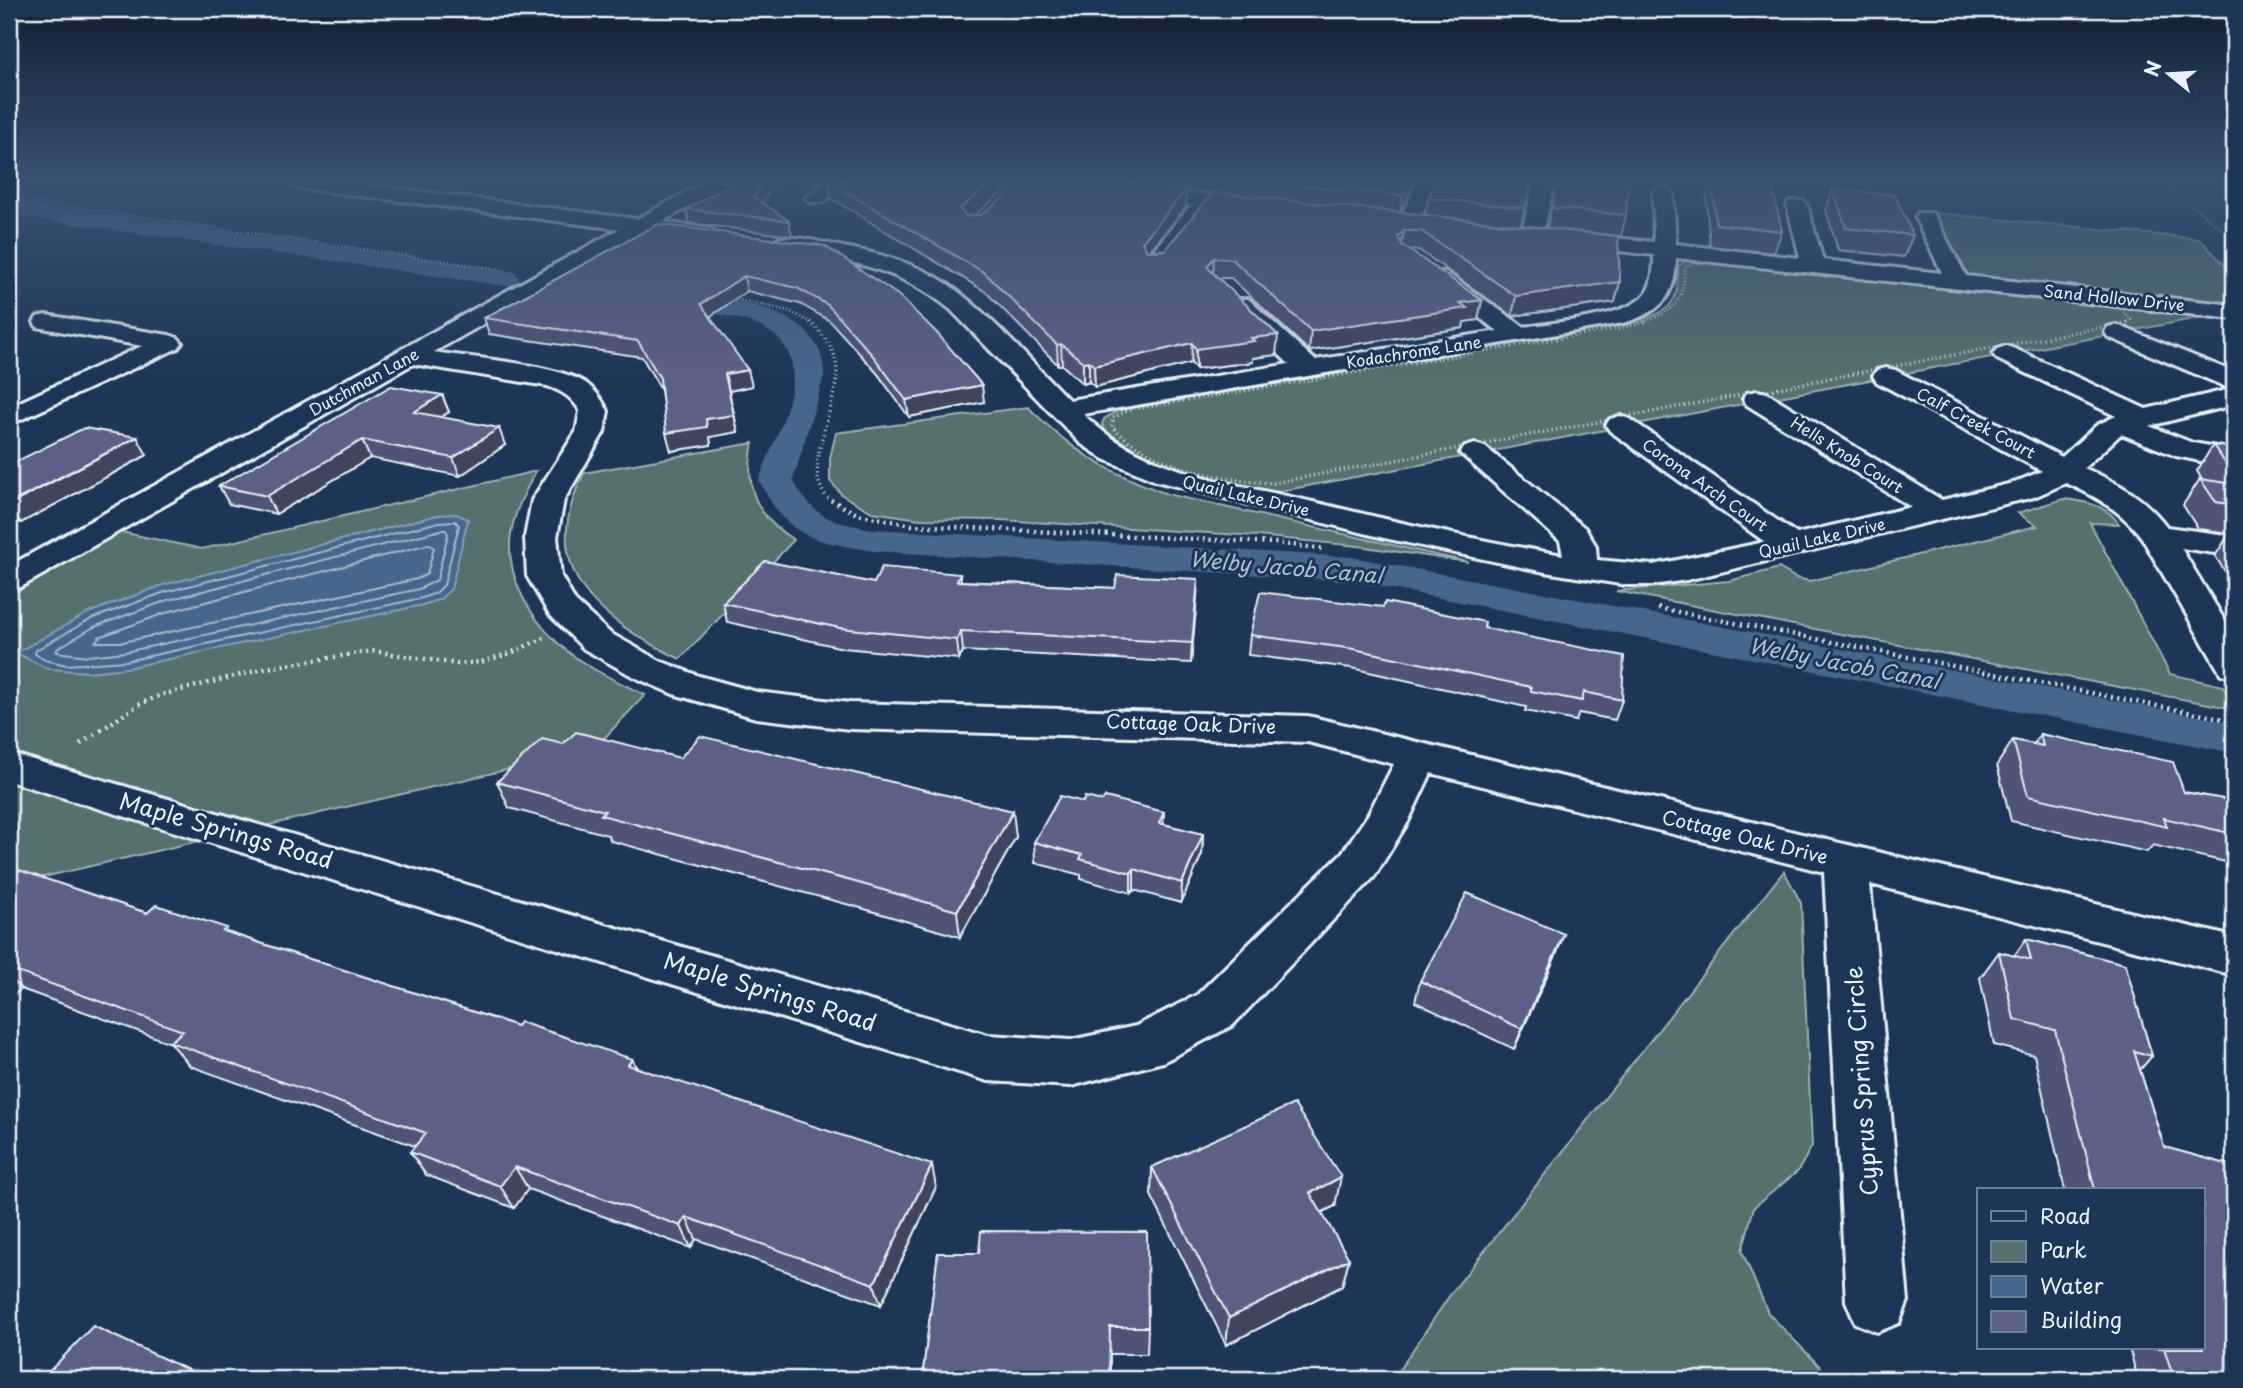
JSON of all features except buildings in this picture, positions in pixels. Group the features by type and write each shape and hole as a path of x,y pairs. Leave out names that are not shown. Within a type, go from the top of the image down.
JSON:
{"street":[{"name":"Dutchman Lane","path":"9,580 605,247"},
{"name":"Quail Lake Drive","path":"792,247 857,257 889,265 926,280 950,296 1090,437 1107,449 1151,471 1183,482 1413,534 1626,575 1653,575 1687,570 2024,490 2065,471 2099,434 2130,421 2234,397"},
{"path":"1155,262 1168,247"},
{"name":"Sand Hollow Drive","path":"1643,247 2234,312"},
{"path":"1808,247 1813,265"},
{"path":"1940,247 1957,281"},
{"name":"Kodachrome Lane","path":"1062,409 1599,322 1642,307 1657,295 1661,287 1665,249"},
{"path":"1420,265 1520,335"},
{"path":"1221,285 1309,369"},
{"path":"9,417 169,343 46,322"},
{"path":"2117,332 2234,382"},
{"path":"2006,354 2186,450 2234,459"},
{"name":"Cottage Oak Drive","path":"411,356 552,379 570,385 586,395 594,411 590,432 548,500 541,537 544,576 561,607 597,641 647,669 686,685 757,705 850,716 1307,729 2234,956"},
{"name":"Calf Creek Court","path":"1886,376 2127,502 2147,520 2230,653"},
{"name":"Hells Knob Court","path":"1757,399 1937,510"},
{"name":"Corona Arch Court","path":"1620,425 1791,545"},
{"path":"1475,453 1573,535 1580,546 1580,568"},
{"path":"2157,535 2234,546"},
{"name":"Maple Springs Road","path":"9,767 988,1058 1071,1063 1145,1046 1215,1010 1358,865 1386,822 1418,757"},
{"name":"Cyprus Spring Circle","path":"1846,861 1877,1301"}],"path":[{"path":"1696,261 2103,303 2119,307 2131,320 2125,324 1274,483 1254,482 1206,472 1143,449 1112,427 1114,418 1129,410 1622,328 1657,317 1676,304 1686,288 1685,267 1696,261"},
{"path":"80,744 138,705 161,695 267,668 372,651 458,664 481,662 511,653 545,637"}],"green space":[{"path":"1952,247 2207,247 2234,275 2234,306 1967,277"},
{"path":"1686,261 2204,317 1276,492 1208,479 1153,461 1111,438 1102,424 1104,419 1119,410 1629,324 1653,316 1669,306 1676,291 1678,266"},
{"path":"1028,407 1076,449 1109,469 1167,494 1468,562 1358,546 1257,536 1000,520 920,519 872,512 842,495 830,481 830,458 836,433"},
{"path":"753,443 750,473 756,499 770,521 794,540 680,659 624,627 583,588 571,564 567,538 570,507 584,473"},
{"path":"536,471 523,496 511,532 511,561 523,597 544,629 572,655 645,695 593,750 9,885 9,593 13,594 121,532 202,549"},
{"path":"2063,499 2102,508 2119,524 2090,523 2170,674 2223,686 2234,709 1616,591 1729,581 1779,568 1796,578 1810,581 2037,526 2018,513"},
{"path":"1784,871 1801,903 1812,1146 1798,1171 1754,1207 1742,1251 1768,1313 1832,1379 1393,1379 1452,1292"}],"water":[{"path":"456,514 468,519 451,589 440,599 423,605 127,668 88,672 48,669 16,653 88,613 163,585 438,515"}],"waterway":[{"name":"Welby Jacob Canal","path":"284,247 506,278"},
{"name":"Welby Jacob Canal","path":"662,299 726,307 771,320 789,331 802,346 809,366 806,389 776,480 794,510 804,520 826,531 873,540 1352,569 2234,738"}]}
